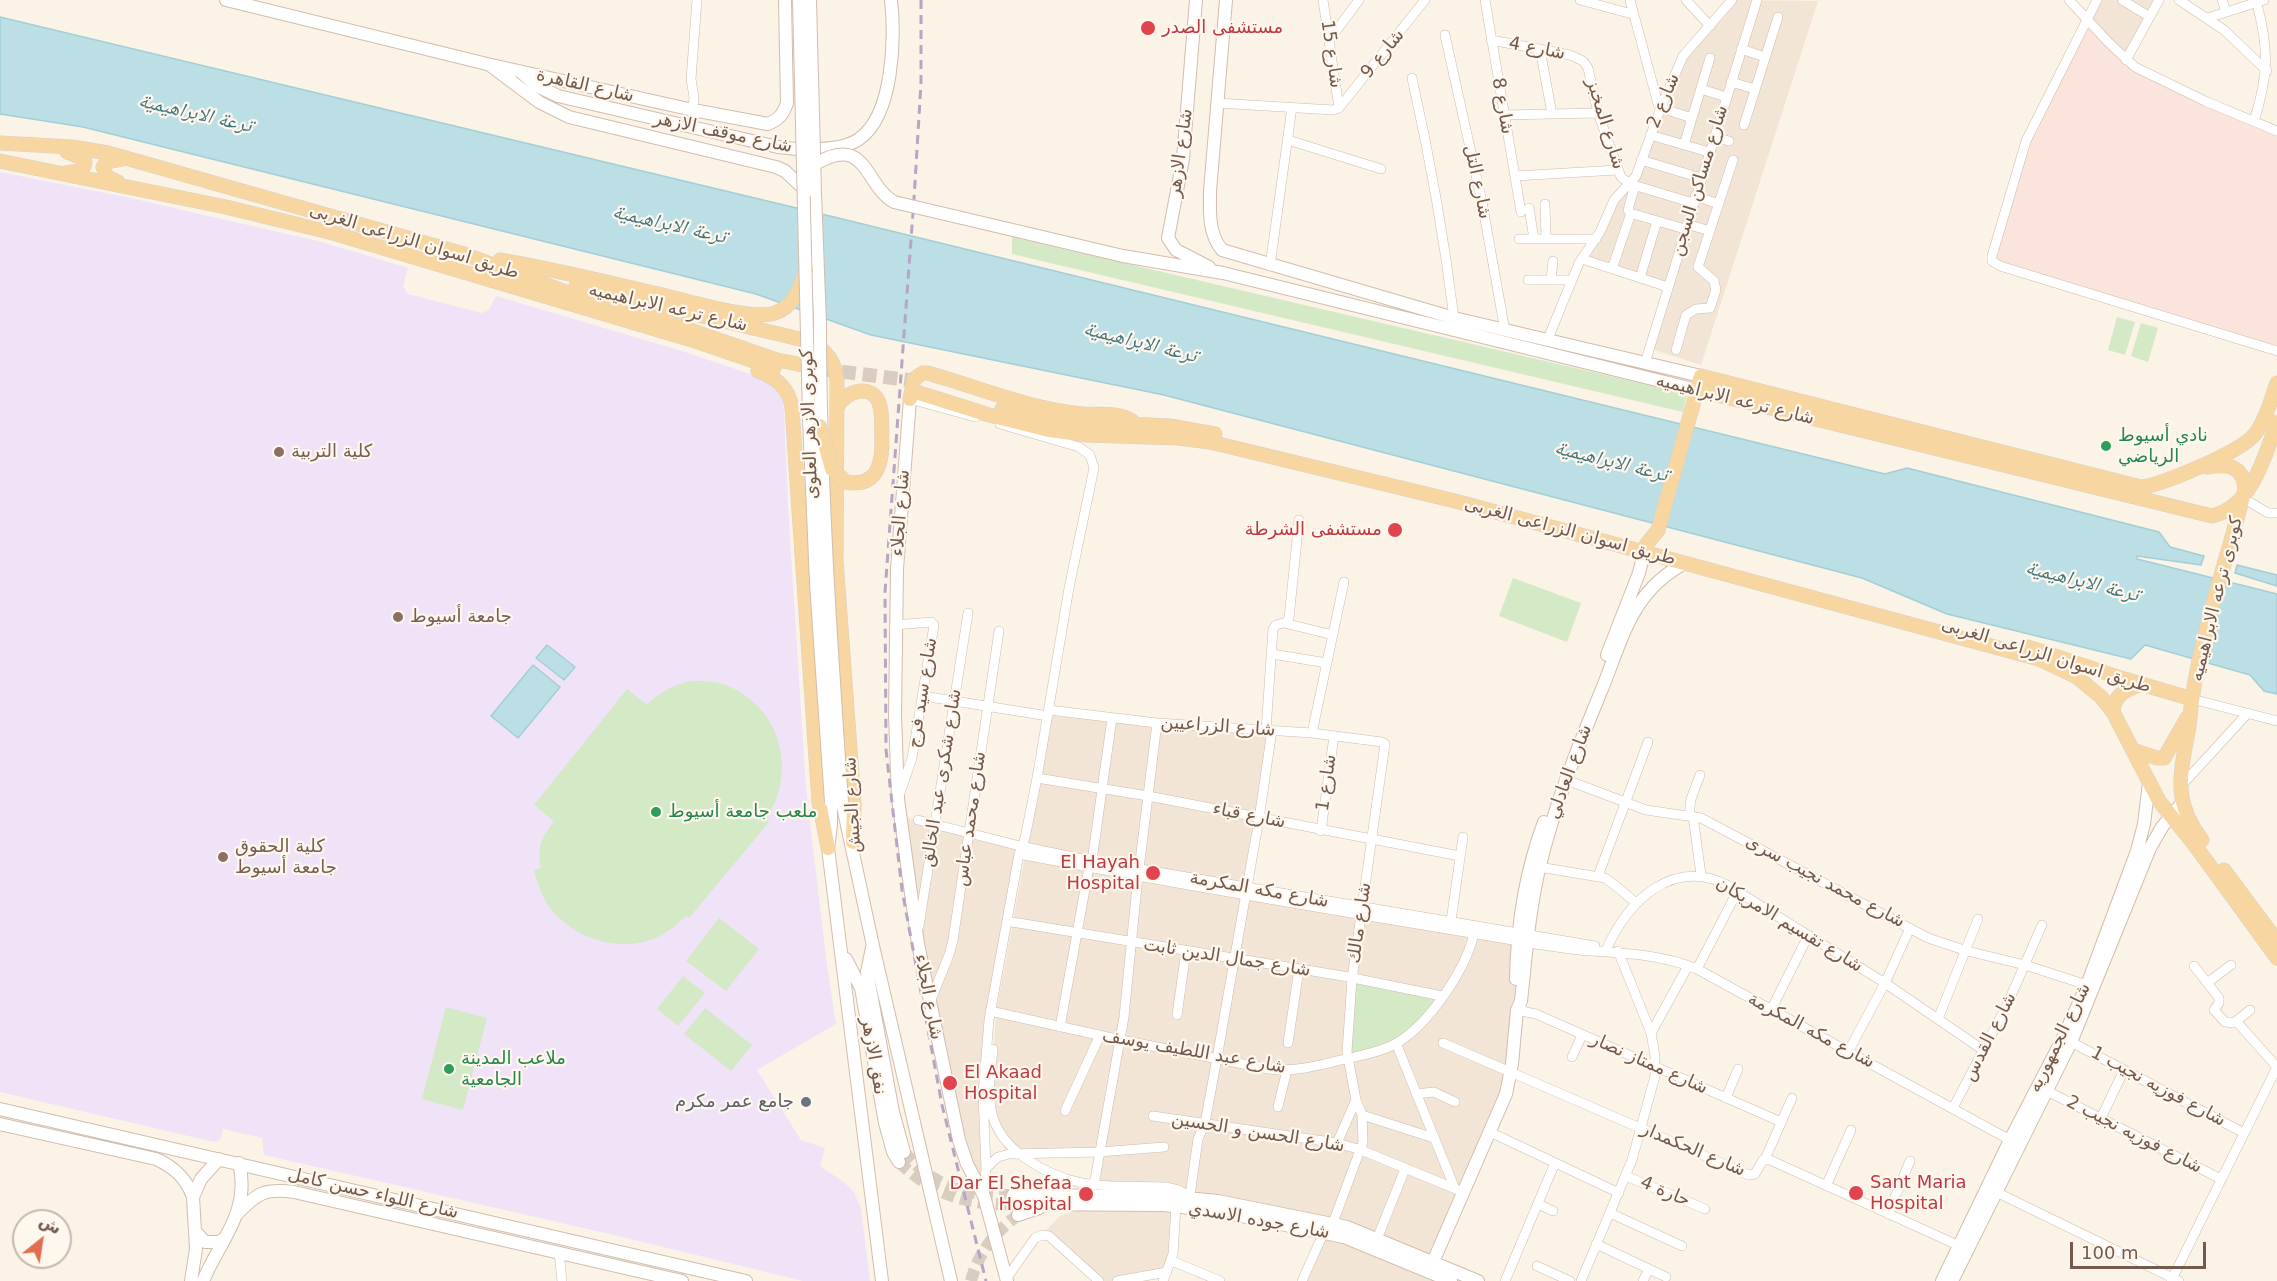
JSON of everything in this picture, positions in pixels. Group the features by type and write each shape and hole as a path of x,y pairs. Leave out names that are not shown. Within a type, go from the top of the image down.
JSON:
{"main road":[{"name":"شارع القاهرة","path":"226,0 487,64 693,110 768,124 784,113 787,104 785,0"},
{"name":"كوبرى الازهر العلوى","path":"799,0 815,571 837,802 852,843"},
{"name":"كوبرى الازهر العلوى","path":"810,0 820,325 820,426 837,802 828,848"},
{"name":"شارع موقف الازهر","path":"519,70 537,86 558,96 778,147 794,149 832,147 859,140 870,129 877,117 884,98 889,72 888,23 891,0"},
{"name":"شارع الازهر","path":"1196,0 1183,159 1168,238 1176,250 1223,273"},
{"name":"شارع الازهر","path":"1216,243 1210,221 1210,190 1226,0"},
{"path":"487,64 549,108 569,117 776,167 794,178 805,190"},
{"name":"طريق اسوان الزراعى الغربى","path":"0,142 90,149 464,254 563,291 670,323 821,373 780,370 682,337 427,260 290,222 0,161"},
{"path":"54,147 80,157 84,162 83,169 80,171 60,174"},
{"path":"815,164 830,157 846,156 866,166 880,191 894,202 1123,256 1223,273"},
{"path":"124,186 106,177 103,168 107,162 126,159"},
{"name":"شارع ترعه الابراهيميه","path":"1216,243 1222,250 1231,254 1270,266 1454,318 1645,363 1699,383"},
{"path":"464,254 561,271 716,308 764,315 781,311 794,300 806,270"},
{"name":"شارع ترعه الابراهيميه","path":"503,267 799,339 816,345 830,356"},
{"name":"شارع ترعه الابراهيميه","path":"1223,273 1582,363 1699,383 1994,458 2202,515 2212,516 2231,510 2243,498"},
{"name":"شارع ترعه الابراهيميه","path":"497,283 569,313 664,340 764,373 776,379 785,389"},
{"path":"1582,363 1584,350"},
{"name":"شارع الجيش","path":"830,356 836,372 836,560 854,803 852,843 873,946 951,1281"},
{"name":"طريق اسوان الزراعى الغربى","path":"1568,528 1210,442 1049,430 917,392 914,380 923,373 928,373 1017,402 1075,413 1121,416 1136,425 1170,426 1203,431 1568,528 1645,549 1685,563 2039,659 2077,677 2101,697 2113,712 2151,787 2172,816"},
{"path":"1645,549 1658,530 1699,383"},
{"path":"2192,470 2238,447 2253,436 2265,417 2277,383"},
{"name":"شارع الجيش","path":"785,389 791,401 793,423 819,802 828,848 842,953 882,1281"},
{"path":"820,426 832,469 840,479 859,483 866,481 876,473 881,462 882,446 880,407 873,396 861,390 853,391 840,400 837,408"},
{"name":"شارع الجلاء","path":"917,392 901,511 895,625 898,799 918,944 960,1146 984,1197 1006,1280"},
{"name":"كوبرى ترعه الابراهيميه","path":"2192,699 2197,663 2243,498 2268,447 2277,422"},
{"path":"793,423 807,440 815,442 822,441 836,425"},
{"name":"شارع ترعه الابراهيميه","path":"1994,458 2141,488 2164,482 2192,470"},
{"path":"2192,470 2221,465 2235,469 2245,481 2243,498"},
{"path":"1658,530 1664,550"},
{"name":"طريق اسوان الزراعى الغربى","path":"1645,549 1664,550 2040,650 2192,699"},
{"name":"شارع العادلي","path":"1433,1262 1459,1191 1502,1104 1511,1073 1517,1010 1515,1000 1530,866 1537,840 1639,573 1645,549"},
{"name":"شارع العادلي","path":"1522,938 1564,779 1635,608 1658,580 1685,563"},
{"path":"2113,712 2114,702 2119,695 2141,684"},
{"path":"2133,750 2157,759 2164,758 2188,716 2192,699"},
{"path":"2188,716 2189,726 2181,794 2196,832 2277,941"},
{"name":"شارع الجمهوريه","path":"1950,1281 2010,1140 2086,985 2137,851 2151,787"},
{"name":"شارع الجمهوريه","path":"1963,1248 1996,1192 2071,1042 2140,870 2162,827 2172,816 2181,794"},
{"path":"2145,815 2157,817 2162,827"},
{"path":"2172,816 2277,958"},
{"name":"نفق الازهر","path":"842,953 861,988 885,1123 893,1152 902,1157 867,972 873,946"},
{"name":"شارع اللواء حسن كامل","path":"0,1109 746,1281"},
{"path":"0,1124 156,1158 170,1165 189,1186 193,1197 195,1264 191,1281"},
{"path":"193,1197 201,1179 219,1159"},
{"path":"203,1281 237,1214 242,1194 239,1164"},
{"name":"شارع اللواء حسن كامل","path":"237,1214 259,1194 282,1190 682,1281"},
{"name":"شارع جوده الاسدي","path":"1189,1202 1176,1206 1014,1205 1069,1196 1189,1202 1377,1239 1478,1281"},
{"path":"516,1242 518,1227"},
{"name":"شارع جوده الاسدي","path":"1328,1228 1437,1278 1451,1281"},
{"path":"195,1232 205,1242 219,1242 225,1238"},
{"path":"615,1265 617,1251"},
{"path":"195,1264 208,1268"}],"street":[{"path":"693,110 694,97 691,79 697,0"},
{"name":"شارع 15","path":"1323,0 1339,108"},
{"path":"1330,39 1359,0"},
{"name":"شارع 9","path":"1339,108 1425,0"},
{"name":"شارع 8","path":"1485,0 1515,176 1534,239"},
{"path":"1580,0 1632,14"},
{"path":"1629,0 1660,107 1692,118"},
{"path":"1686,0 1710,26"},
{"name":"شارع 2","path":"1633,185 1660,107 1683,56 1732,0"},
{"path":"2069,0 2126,60 2164,82 2277,131"},
{"path":"2097,0 2026,141 1992,261 2000,266 2277,351"},
{"path":"2122,0 2150,17"},
{"path":"2126,60 2159,0"},
{"path":"2179,0 2208,18 2239,43 2267,71"},
{"path":"2222,0 2226,12"},
{"name":"شارع مساكن السجن","path":"1645,363 1755,1"},
{"path":"2208,18 2259,1 2267,71 2254,121"},
{"path":"1744,125 1778,17"},
{"name":"شارع التل","path":"1445,35 1482,202 1505,331"},
{"name":"شارع 4","path":"1491,40 1577,57 1583,61"},
{"path":"1540,49 1552,114"},
{"path":"1741,49 1765,57"},
{"path":"1684,145 1710,58"},
{"name":"شارع المخبز","path":"1583,61 1588,68 1598,113 1617,170 1621,177 1633,185"},
{"path":"1412,78 1440,214 1454,318"},
{"path":"1731,82 1755,89"},
{"path":"1701,89 1726,97"},
{"path":"1217,103 1333,110 1339,108"},
{"path":"1270,266 1292,107"},
{"path":"1504,115 1598,113"},
{"path":"1650,135 1709,153"},
{"path":"1714,136 1729,141"},
{"path":"1288,140 1381,169"},
{"path":"1641,160 1701,178"},
{"path":"1676,350 1686,315 1696,309 1708,309 1716,290 1714,281 1698,267 1733,160"},
{"path":"1515,176 1617,170"},
{"path":"1633,185 1719,204"},
{"path":"1633,185 1628,210 1631,213 1657,221 1710,231"},
{"path":"1547,341 1571,280 1596,239 1614,200 1633,185"},
{"path":"1545,204 1546,239"},
{"path":"1612,268 1631,213"},
{"path":"1640,278 1657,221"},
{"path":"1520,239 1596,239"},
{"path":"1582,259 1640,278 1681,284"},
{"path":"1551,280 1553,261"},
{"path":"1528,280 1571,280"},
{"name":"شارع الجلاء","path":"917,392 1079,447 1085,450 1093,461 1094,468 993,1012 983,1094 986,1168 984,1197"},
{"path":"2243,498 2268,513 2277,513"},
{"path":"1284,623 1289,618 1299,519"},
{"path":"1312,733 1344,582"},
{"name":"شارع شكرى عبد الخالق","path":"918,944 921,912 968,613"},
{"name":"شارع سيد فرج","path":"895,625 931,622 934,624 910,767 898,799"},
{"path":"1189,1202 1198,1139 1205,1123 1258,819 1269,730 1274,627 1278,623 1284,623 1333,635"},
{"name":"شارع محمد عباس","path":"929,1004 952,947 999,631"},
{"path":"1272,654 1327,663"},
{"name":"شارع الزراعيين","path":"923,696 1048,713 1312,733 1382,742 1386,746"},
{"path":"2192,699 2277,721"},
{"path":"2181,794 2247,714"},
{"path":"1060,1027 1090,864 1112,718"},
{"path":"1094,1185 1120,1040 1157,723"},
{"name":"شارع 1","path":"1321,831 1334,736"},
{"path":"1598,876 1648,742"},
{"name":"شارع مالك","path":"1302,1281 1328,1228 1361,1150 1364,1133 1362,1115 1356,1101 1347,1059 1352,979 1386,746"},
{"path":"1700,775 1691,799 1691,816 1701,875"},
{"name":"شارع قباء","path":"1037,778 1148,796 1258,819 1460,856"},
{"name":"شارع محمد نجيب سرى","path":"1564,779 1656,813 1691,816 1710,822 1928,938 2086,985"},
{"name":"شارع مكه المكرمة","path":"918,820 1090,864 1590,951 1618,951 1693,967 2010,1140"},
{"path":"1451,921 1463,837"},
{"name":"شارع الجلاء","path":"1020,1155 1000,1132 990,1103 993,1012 1012,922 1023,848"},
{"path":"1539,867 1598,876 1611,882 1636,903"},
{"name":"شارع تقسيم الامريكان","path":"1604,950 1636,903 1660,886 1678,878 1701,875 1720,881 1737,891 1885,983 1983,1050"},
{"path":"1651,1033 1737,891"},
{"name":"شارع مكه المكرمة","path":"1361,912 1451,921 1475,930"},
{"path":"1938,1019 1978,919"},
{"name":"شارع جمال الدين ثابت","path":"1012,922 1299,969 1442,996"},
{"name":"شارع القدس","path":"1953,1108 2025,965 2042,925"},
{"path":"1848,1052 1885,983 1910,928"},
{"name":"شارع عبد اللطيف يوسف","path":"993,1012 1120,1040 1287,1070 1347,1059 1378,1051 1396,1043 1413,1030 1442,996 1462,964 1475,930"},
{"path":"1771,1010 1808,936"},
{"path":"1177,1015 1186,951"},
{"path":"1581,1281 1626,1176 1653,1086 1655,1067 1651,1033 1618,951"},
{"path":"2207,983 2230,965"},
{"path":"2194,966 2220,1000 2214,1012 2228,1024 2250,1010"},
{"path":"1288,1043 1299,969"},
{"name":"شارع ممتاز نصار","path":"1517,1010 1536,1014 1781,1122"},
{"path":"1996,1192 2174,1280 2277,1067 2236,1021"},
{"path":"1065,1110 1100,1035"},
{"path":"1572,1057 1582,1035"},
{"name":"شارع فوزيه نجيب 1","path":"2071,1042 2244,1133"},
{"path":"1396,1043 1434,1138 1459,1191"},
{"name":"شارع الحكمدار","path":"1443,1043 1749,1175 1755,1174 1765,1159 1963,1248"},
{"path":"1278,1107 1287,1070"},
{"path":"1726,1098 1738,1070"},
{"path":"2101,1118 2124,1070"},
{"name":"شارع فوزيه نجيب 2","path":"2047,1091 2222,1179"},
{"path":"1416,1094 1434,1092 1455,1102"},
{"path":"1765,1159 1792,1098"},
{"path":"1337,1143 1356,1101"},
{"path":"1362,1115 1434,1138"},
{"name":"شارع الحسن و الحسين","path":"1153,1116 1337,1143 1361,1150 1459,1191"},
{"path":"1826,1186 1851,1130"},
{"path":"1490,1132 1619,1193"},
{"path":"986,1168 994,1160 1004,1155 1164,1147"},
{"name":"شارع جوده الاسدي","path":"1020,1155 1059,1178 1094,1185 1167,1187 1179,1190 1189,1202"},
{"path":"1888,1214 1910,1161"},
{"path":"1505,1281 1555,1163"},
{"path":"1377,1239 1405,1169"},
{"name":"حارة 4","path":"1626,1176 1705,1209"},
{"path":"1538,1204 1553,1211"},
{"path":"1117,1281 1165,1276 1172,1261 1176,1206"},
{"path":"1610,1213 1682,1245"},
{"path":"1006,1280 1035,1238 1042,1235 1049,1236 1099,1281"},
{"path":"1596,1244 1666,1277"},
{"path":"559,1252 562,1281"},
{"path":"1172,1261 1220,1281"},
{"path":"1537,1266 1570,1281"},
{"path":"1643,1281 1649,1269"}],"shaded area":[{"path":"1735,0 1818,1 1701,365 1654,350 1671,285 1588,258 1612,206 1628,188 1683,59"},
{"path":"2094,0 2155,0 2125,55 2086,13"},
{"path":"2086,19 2126,60 2277,131 2277,351 1994,263 2018,161"},
{"name":"جامعة أسيوط","path":"0,172 135,199 322,242 408,268 403,286 408,294 482,313 489,310 496,296 679,350 765,379 781,394 784,411 806,789 836,1024 757,1070 801,1140 825,1148 820,1166 854,1192 861,1208 870,1281 803,1281 610,1234 264,1155 262,1138 223,1129 220,1140 214,1142 0,1092"},
{"path":"1049,711 1271,731 1246,888 1028,846 1026,839"},
{"path":"901,816 1019,847 988,1007 983,1194 972,1172 929,1002"},
{"path":"1025,856 1517,942 1510,1073 1432,1261 1094,1184 1100,1152 1021,1154 996,1123 991,1094 996,1012"},
{"path":"1087,1205 1176,1206 1167,1271 1114,1281 1100,1281 1044,1232 1059,1217"},
{"path":"1324,1232 1451,1281 1303,1281"}],"green space":[{"path":"1012,237 1687,394 1683,412 1012,254"},
{"path":"2117,317 2135,322 2125,355 2108,350"},
{"path":"2141,323 2158,328 2148,362 2131,356"},
{"path":"1513,578 1581,603 1567,642 1499,616"},
{"name":"ملعب جامعة أسيوط","path":"691,681 719,683 743,694 756,704 774,730 782,761 777,797 766,819 769,822 689,918 686,916 668,931 653,939 638,943 605,942 590,937 575,930 562,920 548,905 541,891 534,870 541,868 541,843 554,821 534,805 627,689 647,705 667,690"},
{"path":"719,918 759,949 726,991 686,961"},
{"path":"683,976 705,993 678,1026 657,1009"},
{"path":"1352,979 1441,997 1397,1042 1348,1058"},
{"path":"446,1007 487,1018 463,1110 422,1099"},
{"path":"705,1008 752,1045 731,1071 684,1034"}],"water":[{"name":"ترعة الابراهيمية","path":"0,17 834,217 1885,474 1907,468 2159,532 2170,547 2204,556 2201,565 2137,556 2137,559 2277,594 2277,694 2264,691 2250,675 2145,645 2131,659 1947,614 1862,578 1164,395 871,335 756,294 83,127 0,114"},
{"path":"2237,565 2277,575 2277,586 2235,573"},
{"path":"547,645 575,667 564,680 536,658"},
{"path":"533,665 560,687 518,738 491,716"}],"tunnel":[{"path":"821,369 908,380 922,384"},
{"path":"904,1152 928,1174 953,1188 981,1194 1013,1195"},
{"path":"899,1162 924,1182 951,1195 980,1203 1012,1204"},
{"path":"971,1281 983,1252 1002,1229 1018,1215"}],"railway":[{"path":"921,0 921,83 914,199 885,592 886,750 902,890 942,1105 986,1281"}],"place":[{"name":"مستشفى الصدر","path":"1148,28"},
{"name":"نادي أسيوط الرياضي","path":"2106,446"},
{"name":"كلية التربية","path":"279,452"},
{"name":"مستشفى الشرطة","path":"1395,530"},
{"name":"جامعة أسيوط","path":"398,617"},
{"name":"ملعب جامعة أسيوط","path":"656,812"},
{"name":"كلية الحقوق جامعة أسيوط","path":"223,857"},
{"name":"El Hayah Hospital","path":"1153,873"},
{"name":"ملاعب المدينة الجامعية","path":"449,1069"},
{"name":"El Akaad Hospital","path":"950,1083"},
{"name":"جامع عمر مكرم","path":"806,1102"},
{"name":"Sant Maria Hospital","path":"1856,1193"},
{"name":"Dar El Shefaa Hospital","path":"1086,1194"}]}
